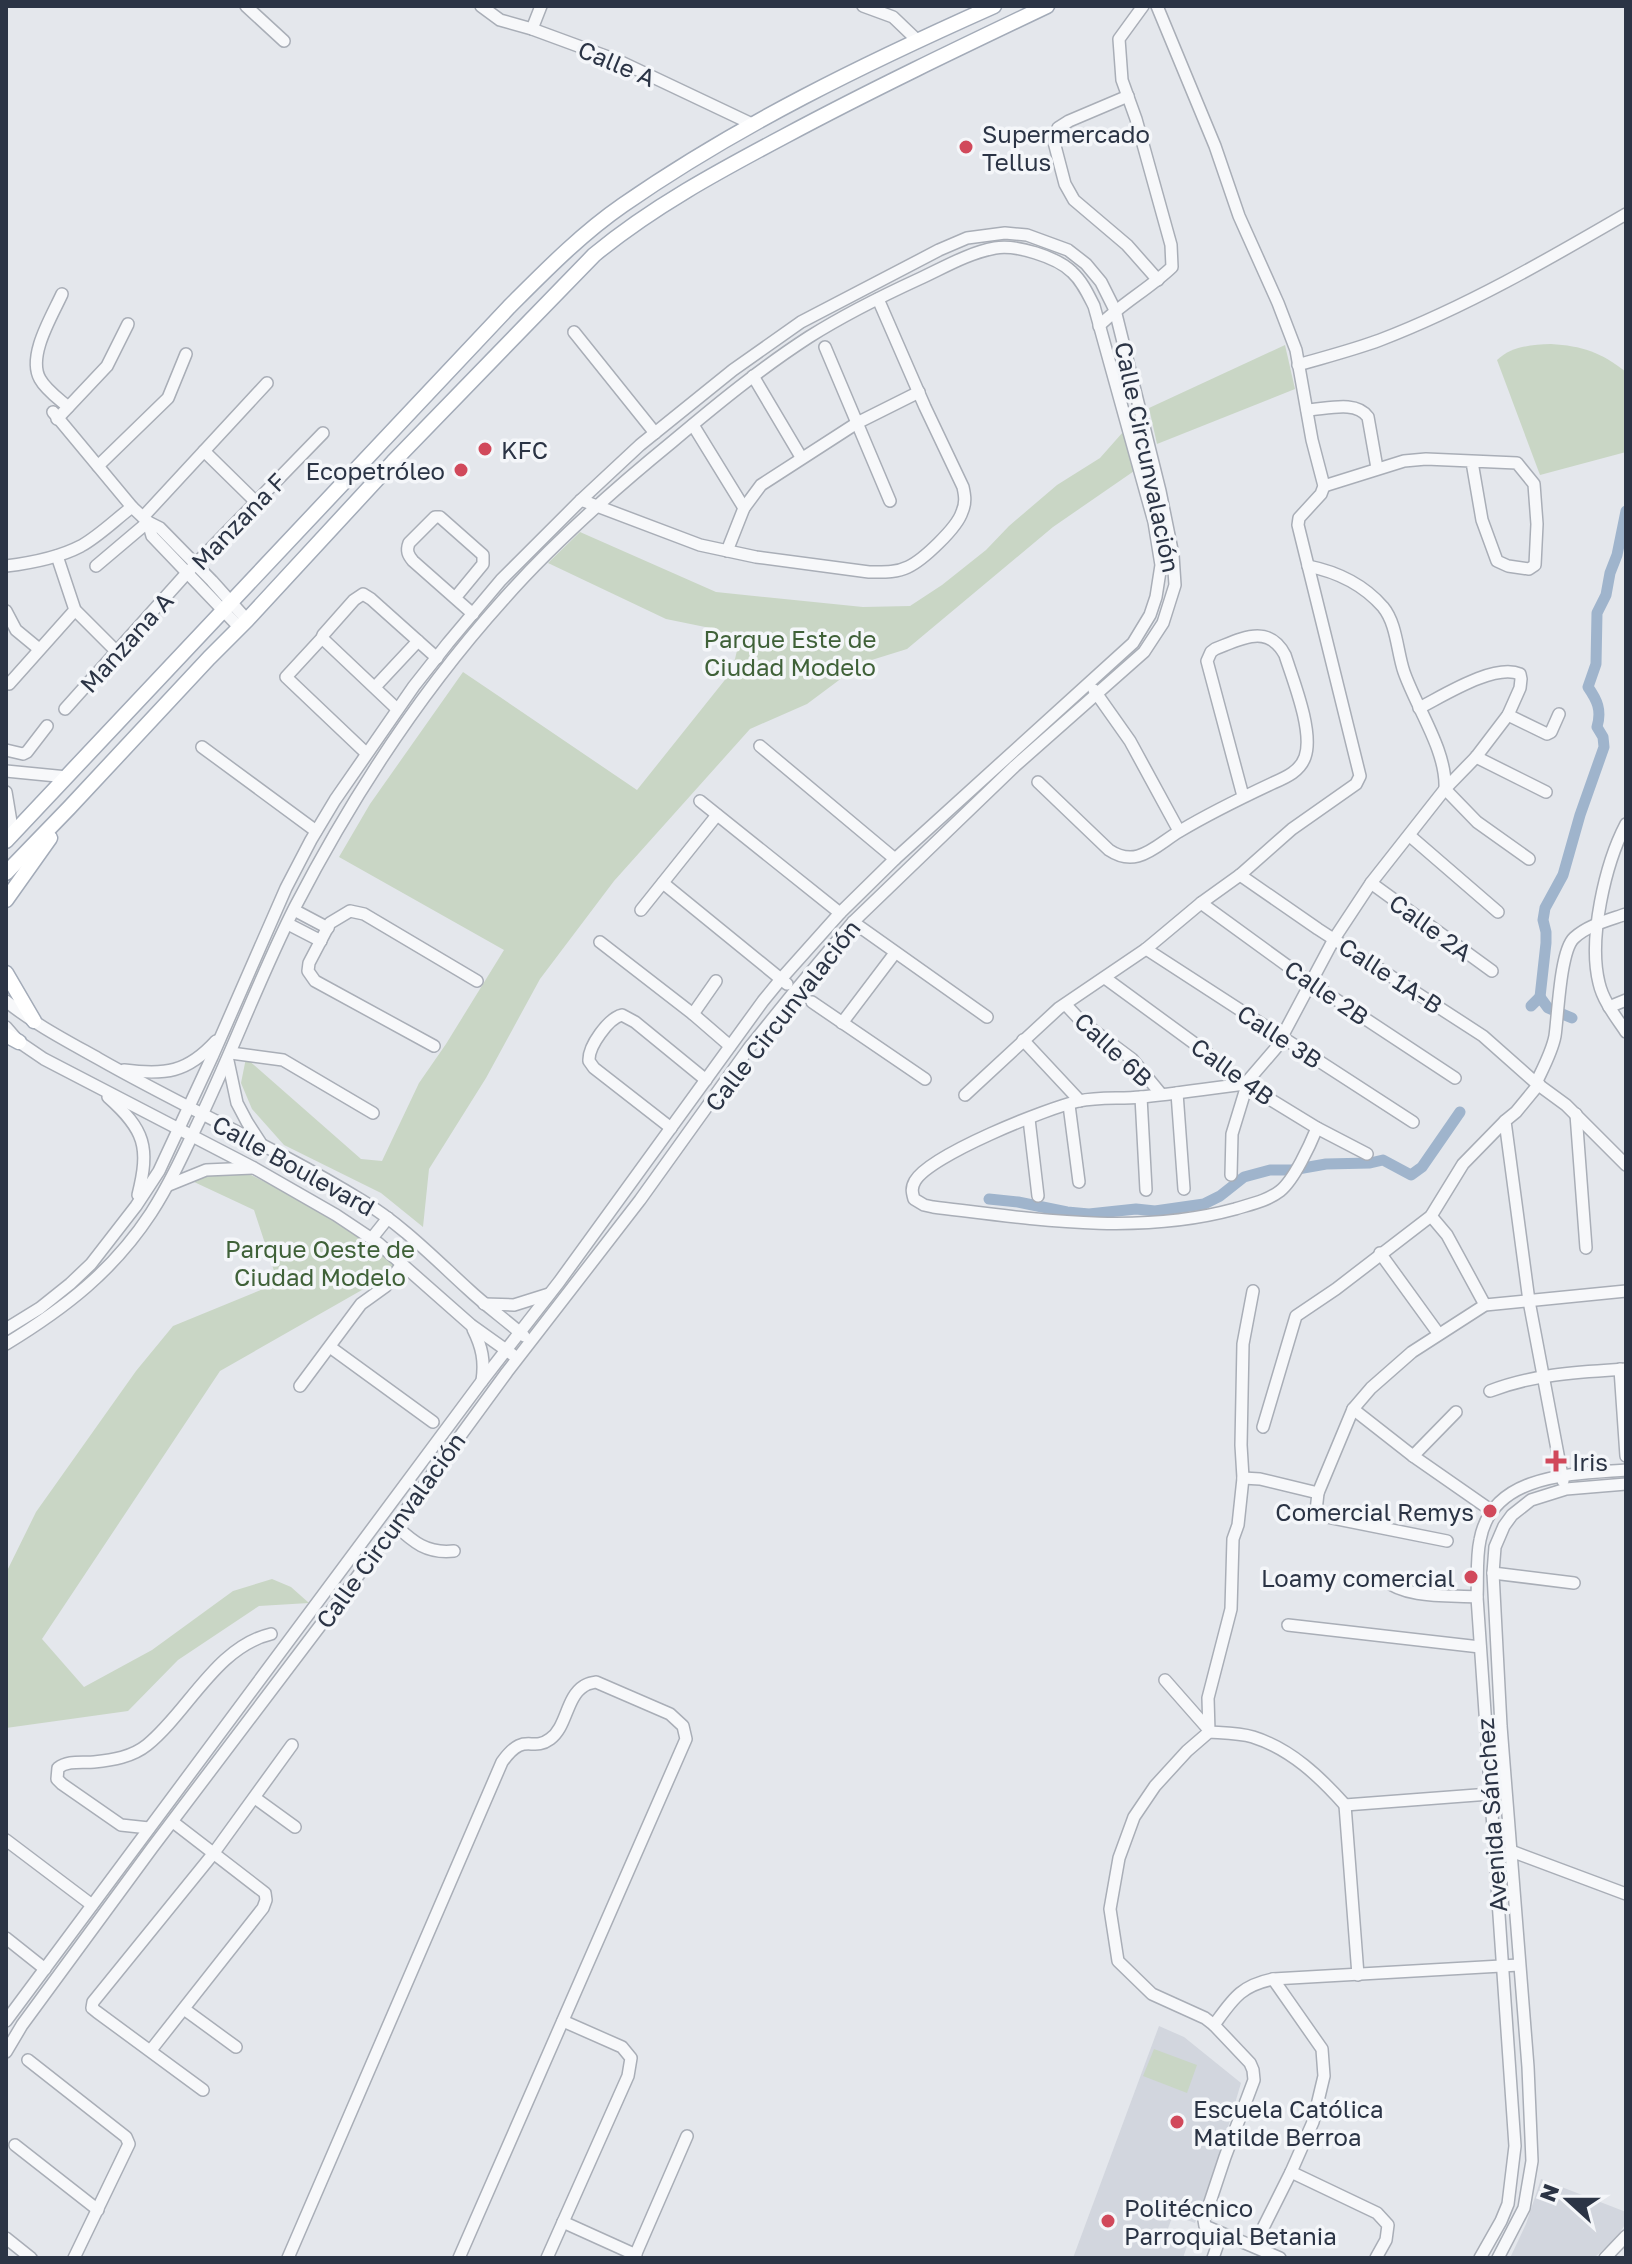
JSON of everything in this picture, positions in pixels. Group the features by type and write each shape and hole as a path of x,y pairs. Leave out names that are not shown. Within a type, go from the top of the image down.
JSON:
{"main road":[{"path":"9,837 509,307 574,244 621,206 752,124 917,40 994,6"},
{"path":"6,873 383,473 594,255 679,195 743,158 875,88 1047,6"},
{"path":"6,900 69,808"},
{"path":"6,973 34,1021"}],"street":[{"path":"246,6 284,41"},
{"name":"Calle A","path":"481,6 500,20 619,61 752,124"},
{"path":"532,29 541,6"},
{"path":"863,6 893,12 917,40"},
{"path":"1099,326 1172,267 1171,245 1122,80 1119,39 1143,6"},
{"path":"965,1095 1023,1040 1066,1005 1146,949 1299,824 1356,784 1360,776 1298,525 1299,518 1321,494 1324,486 1312,440 1296,350 1239,216 1215,146 1157,6"},
{"path":"1128,96 1069,121 1058,128 1054,142 1065,184 1074,200 1127,245 1158,280"},
{"path":"1298,365 1382,339 1457,306 1626,214"},
{"name":"Calle Circunvalación","path":"6,1329 70,1284 100,1253 136,1206 159,1171 264,936 316,831 366,753 437,658 501,580 581,500 655,433 733,370 801,322 906,265 967,238 1005,233 1027,235 1068,250 1086,264 1101,282 1115,310 1160,491 1173,555 1175,585 1163,623 1144,652 1015,766 853,922 795,991 530,1342 482,1381 6,2020"},
{"name":"Calle Circunvalación","path":"6,1344 79,1295 140,1229 169,1185 230,1057 254,995 294,910 344,816 442,675 501,601 551,549 612,491 753,376 811,336 878,299 958,260 998,247 1033,253 1068,267 1081,282 1094,306 1153,517 1161,565 1150,615 1133,643 895,859 840,913 781,979 520,1333 512,1355 395,1525 152,1848 22,2025 6,2052"},
{"path":"62,294 36,355 36,369 45,386 68,407"},
{"path":"581,500 665,533 727,551 869,572 891,572 908,567 957,524 965,500 963,487 878,299"},
{"path":"128,324 107,366 68,407 55,416 132,507 145,520 160,528 191,570 243,624"},
{"path":"574,332 655,433"},
{"path":"825,347 890,501"},
{"path":"98,466 168,398 186,354"},
{"path":"753,376 801,457"},
{"path":"96,566 145,520 267,383"},
{"path":"727,551 744,508 761,485 857,423 919,392"},
{"path":"1307,410 1352,406 1363,410 1368,417 1377,468"},
{"path":"693,425 744,508"},
{"name":"Manzana F","path":"191,570 323,433"},
{"path":"204,451 256,502"},
{"path":"1324,486 1404,461 1426,459 1517,463 1534,484 1537,547 1535,565 1529,569 1497,561 1482,520 1472,462"},
{"path":"6,566 57,556 84,544 132,507"},
{"path":"455,598 483,564 483,555 440,517 435,517 409,543 408,555 455,598 473,614"},
{"path":"57,556 75,610 116,651"},
{"path":"1308,566 1332,571 1355,583 1385,609 1404,672 1439,755 1445,789 1477,822 1529,859"},
{"name":"Manzana A","path":"65,709 191,570"},
{"path":"366,753 286,677 354,600 363,594 437,658"},
{"path":"9,684 75,610"},
{"path":"6,611 16,630 39,649"},
{"path":"1038,782 1116,854 1133,857 1142,855 1179,831 1297,770 1305,758 1308,742 1285,655 1275,642 1256,635 1215,649 1207,661 1243,796"},
{"path":"322,638 397,709"},
{"path":"375,687 418,641"},
{"path":"1231,1175 1231,1140 1246,1084 1282,1037 1334,939 1371,883 1508,715 1515,701 1520,674 1513,671 1482,676 1419,708"},
{"path":"1089,683 1130,741 1179,831"},
{"path":"1508,715 1547,734 1551,732 1559,714"},
{"path":"6,750 27,752 47,726"},
{"path":"760,746 895,859"},
{"path":"202,747 316,831"},
{"path":"1476,757 1546,792"},
{"path":"6,771 67,777"},
{"path":"6,792 9,837"},
{"path":"700,801 840,913"},
{"path":"641,910 717,815"},
{"path":"1625,827 1614,848 1598,924 1595,957 1599,986 1626,1032"},
{"path":"1410,836 1498,912"},
{"name":"Calle 1A-B","path":"1240,875 1483,1036 1576,1114 1626,1165"},
{"path":"663,883 795,991"},
{"name":"Calle 2A","path":"1371,883 1492,971"},
{"name":"Calle 2B","path":"1201,903 1311,983 1455,1078"},
{"path":"294,910 328,928"},
{"path":"434,1046 315,981 308,971 309,963 330,923 350,911 364,914 477,981"},
{"path":"1263,1427 1296,1316 1431,1216 1463,1164 1516,1112 1538,1084 1555,1038 1559,990 1570,943 1598,924 1626,914"},
{"path":"853,922 987,1017"},
{"path":"288,924 321,941"},
{"path":"264,936 279,943"},
{"path":"600,942 730,1046"},
{"name":"Calle 3B","path":"1146,949 1413,1122"},
{"path":"842,1023 895,953"},
{"name":"Calle 4B","path":"1105,978 1246,1084 1317,1128 1367,1154"},
{"path":"693,1014 716,981"},
{"path":"1609,1007 1626,1000"},
{"name":"Calle Boulevard","path":"6,1001 116,1069 361,1200 388,1218 530,1342"},
{"path":"812,1002 925,1079"},
{"name":"Calle 6B","path":"1066,1005 1081,1021 1132,1059 1161,1094"},
{"path":"671,1128 594,1068 589,1061 591,1047 614,1017 622,1015 635,1022 706,1080"},
{"name":"Calle Boulevard","path":"6,1027 12,1038 44,1059 254,1168 372,1238 471,1325 512,1355"},
{"path":"116,1069 154,1074 174,1071 205,1053 219,1038"},
{"path":"1023,1040 1074,1103 1079,1182"},
{"path":"263,1145 237,1103 230,1057 283,1060 373,1113"},
{"path":"1246,1084 1074,1103 957,1150 915,1180 911,1189 914,1199 933,1207 1095,1223 1141,1223 1218,1213 1262,1201 1282,1189 1317,1128"},
{"path":"96,1086 129,1118 144,1145 146,1159 136,1206"},
{"name":"Calle 6B","path":"1177,1093 1184,1189"},
{"path":"1141,1097 1146,1190"},
{"path":"1576,1114 1586,1248"},
{"path":"1029,1119 1038,1196"},
{"path":"1505,1121 1529,1301 1566,1489"},
{"path":"169,1185 206,1170 254,1168"},
{"path":"1431,1216 1447,1235 1485,1305"},
{"path":"372,1238 388,1218"},
{"path":"1380,1253 1438,1333"},
{"path":"300,1386 361,1304 386,1286 402,1264"},
{"path":"1253,1291 1243,1344 1243,1478 1238,1525 1233,1539 1231,1609 1208,1698 1209,1731 1155,1786 1134,1817 1119,1858 1110,1909 1118,1961 1152,1994 1205,2018 1250,2063 1254,2080 1204,2220 1205,2226 1221,2235 1280,2258"},
{"path":"1447,1541 1322,1516 1316,1511 1318,1493 1353,1409 1371,1388 1402,1361 1438,1333 1485,1305 1626,1291"},
{"path":"484,1304 514,1305 550,1294"},
{"path":"471,1325 483,1354 482,1381"},
{"path":"330,1347 433,1422"},
{"path":"1490,1391 1544,1376 1623,1369 1626,1456"},
{"path":"1353,1409 1492,1511 1527,1485 1561,1475 1626,1470"},
{"path":"1413,1456 1456,1412"},
{"path":"1243,1478 1318,1493"},
{"name":"Avenida Sánchez","path":"1498,2258 1518,2222 1529,2188 1532,2161 1528,2067 1501,1726 1493,1573 1499,1535 1512,1515 1531,1500 1549,1492 1626,1484"},
{"name":"Avenida Sánchez","path":"1480,2258 1508,2204 1515,2146 1477,1597 1479,1541 1492,1511"},
{"path":"395,1525 414,1543 426,1549 454,1551"},
{"path":"1493,1573 1574,1583"},
{"path":"1383,1579 1408,1591 1477,1597"},
{"path":"1288,1625 1480,1647"},
{"path":"152,1848 138,1844 121,1825 62,1784 57,1779 58,1768 64,1763 96,1762 132,1755 148,1745 206,1679 234,1653 251,1640 271,1634"},
{"path":"1165,1680 1209,1731 1253,1737 1291,1755 1322,1779 1345,1805 1358,1975"},
{"path":"288,2258 502,1762 512,1749 524,1743 540,1744 552,1739 576,1695 584,1686 596,1682 670,1714 683,1726 686,1739 459,2258"},
{"path":"203,2090 92,2008 93,2002 213,1854 292,1745"},
{"path":"1345,1805 1490,1794"},
{"path":"255,1798 295,1827"},
{"path":"151,2050 263,1908 266,1900 265,1893 173,1822"},
{"path":"121,1825 149,1828"},
{"path":"6,1840 92,1905"},
{"path":"1511,1851 1626,1894"},
{"path":"6,1938 45,1969"},
{"path":"1214,2025 1239,1992 1254,1983 1273,1979 1519,1965"},
{"path":"1254,2246 1313,2122 1324,2076 1322,2049 1273,1979"},
{"path":"184,2009 236,2047"},
{"path":"547,2258 628,2076 631,2058 622,2047 563,2021"},
{"path":"28,2060 126,2137 129,2144 74,2258"},
{"path":"1510,2071 1528,2067"},
{"path":"563,2222 635,2256 687,2136"},
{"path":"15,2145 98,2210"},
{"path":"1291,2172 1377,2213 1388,2225 1386,2240 1376,2258"},
{"path":"1213,2258 1221,2235"},
{"path":"1611,2256 1626,2236"},
{"path":"6,2238 31,2258"}],"shaded area":[{"name":"Escuela Católica Matilde Berroa","path":"1159,2026 1184,2037 1241,2083 1218,2161 1195,2223 1173,2215 1166,2234 1188,2243 1183,2258 1073,2258"},
{"path":"1541,2179 1626,2212 1626,2223 1617,2237 1594,2258 1510,2258 1526,2224"}],"green space":[{"path":"1551,344 1591,351 1626,372 1626,452 1540,475 1497,360 1515,349"},
{"path":"1285,345 1295,389 1157,444 1149,408"},
{"name":"Parque Este de Ciudad Modelo","path":"1123,432 1137,469 1053,527 907,649 862,663 807,704 750,729 614,881 540,979 486,1078 429,1169 423,1227 381,1193 284,1145 252,1109 241,1083 246,1058 361,1159 382,1161 419,1083 504,950 339,857 370,804 463,672 637,790 728,676 739,642 715,629 666,619 548,563 580,532 716,592 863,607 910,606 986,550 1057,485 1100,458"},
{"name":"Parque Oeste de Ciudad Modelo","path":"213,1168 251,1175 334,1217 399,1260 383,1278 220,1371 42,1639 84,1687 152,1650 233,1591 272,1579 291,1587 309,1603 259,1606 178,1660 128,1711 6,1728 6,1573 36,1512 136,1371 173,1326 278,1283 254,1210 192,1181"},
{"path":"1154,2049 1197,2065 1187,2093 1143,2076"}],"waterway":[{"path":"1540,997 1546,943 1545,908 1563,875 1604,747 1597,727 1598,706 1588,687 1596,664 1597,613 1606,595 1626,511"},
{"path":"1531,1006 1540,997 1548,1008 1572,1018"},
{"path":"989,1199 1089,1214 1136,1209 1155,1211 1204,1204 1244,1177 1270,1170 1383,1160 1411,1175 1422,1167 1460,1112"}],"place":[{"name":"Supermercado Tellus","path":"966,147"},
{"name":"KFC","path":"485,449"},
{"name":"Ecopetróleo","path":"461,470"},
{"name":"Iris","path":"1556,1461"},
{"name":"Comercial Remys","path":"1490,1511"},
{"name":"Loamy comercial","path":"1471,1577"},
{"name":"Escuela Católica Matilde Berroa","path":"1177,2122"},
{"name":"Politécnico Parroquial Betania","path":"1108,2221"}]}
